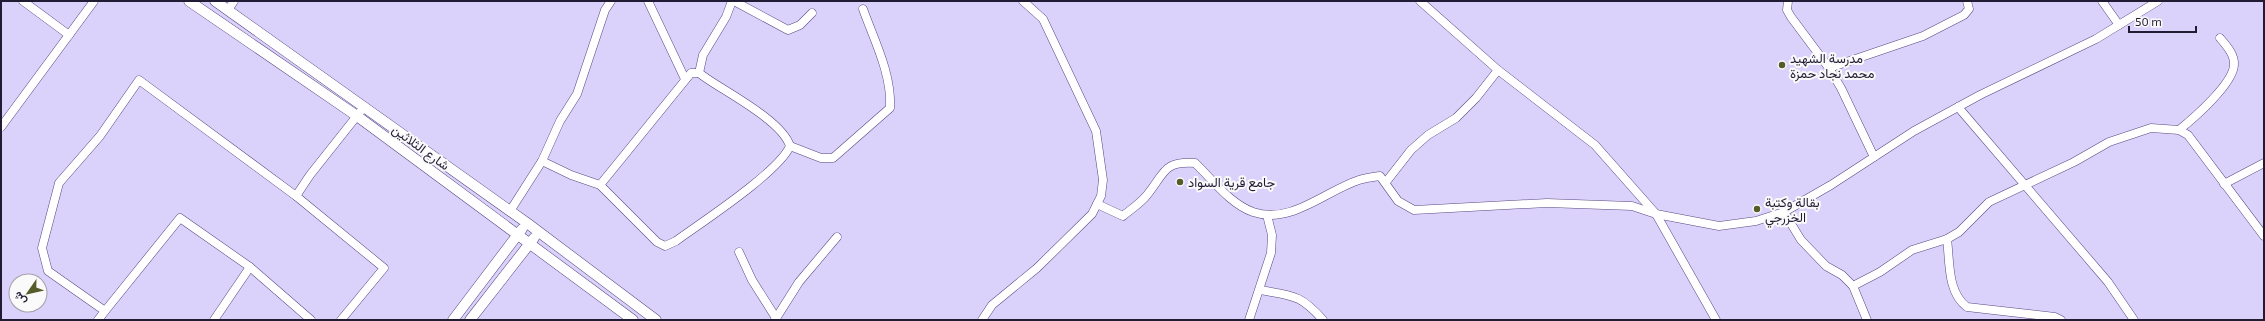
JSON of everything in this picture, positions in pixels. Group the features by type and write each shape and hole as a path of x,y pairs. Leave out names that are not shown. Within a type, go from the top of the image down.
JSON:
{"street":[{"path":"23,1 69,35"},
{"path":"1,127 94,1"},
{"name":"شارع الثلاثين","path":"189,1 357,116 633,320"},
{"name":"شارع الثلاثين","path":"215,1 527,223 656,320"},
{"path":"228,10 234,1"},
{"path":"510,211 542,161 560,121 577,94 605,10 610,1"},
{"path":"648,1 685,79"},
{"path":"699,73 703,55 726,17 733,1 788,30 800,25 812,13"},
{"path":"982,320 992,306 1037,268 1092,214 1101,196 1103,180 1096,131 1043,18 1023,1"},
{"path":"1420,1 1498,70 1595,145 1656,214 1716,320"},
{"path":"1788,1 1787,10 1829,68 1841,88 1874,157"},
{"path":"1829,68 1923,36 1964,15 1969,9 1967,1"},
{"path":"2102,1 2119,25"},
{"path":"1097,204 1123,216 1146,196 1164,170 1179,162 1195,162 1229,197 1252,212 1267,215 1289,213 1359,180 1380,176 1386,182 1398,201 1414,210 1547,204 1632,206 1656,214 1719,226 1756,221 1784,212 1831,185 1914,131 1958,107 2096,39 2158,1"},
{"path":"790,146 821,158 833,158 890,108 891,94 880,55 863,10"},
{"path":"2179,130 2200,112 2231,77 2234,64 2230,51 2220,38"},
{"path":"1386,182 1411,150 1428,135 1456,118 1476,98 1498,70"},
{"path":"542,161 571,175 600,185 657,242 666,246 676,241 753,184 787,153 790,146 788,139 776,124 699,73 691,73 600,185"},
{"path":"105,311 48,271 42,248 59,183 100,136 139,80 296,196 384,268 341,320"},
{"path":"296,196 310,175 364,107"},
{"path":"1958,107 2108,282 2134,320"},
{"path":"1853,286 1880,272 1912,250 1947,239 1959,232 1990,202 2024,184 2074,162 2108,142 2151,128 2179,130 2188,135 2264,236"},
{"path":"2224,184 2264,163"},
{"path":"1784,212 1801,240 1826,266 1842,275 1853,286 1867,320"},
{"path":"1249,320 1271,253 1272,235 1267,215"},
{"path":"98,320 180,218 250,267 311,320"},
{"path":"453,320 527,223"},
{"path":"470,320 539,232"},
{"path":"739,252 752,280 776,319 799,282 838,237"},
{"path":"1947,239 1953,289 1961,302 1967,307 2055,317 2062,320"},
{"path":"214,320 250,267"},
{"path":"1260,290 1294,296 1309,304 1323,320"}],"place":[{"name":"مدرسة الشهيد محمد نجاد حمزة","path":"1782,65"},
{"name":"جامع قرية السواد","path":"1180,182"},
{"name":"بقالة وكتبة الخزرجي","path":"1757,209"}]}
